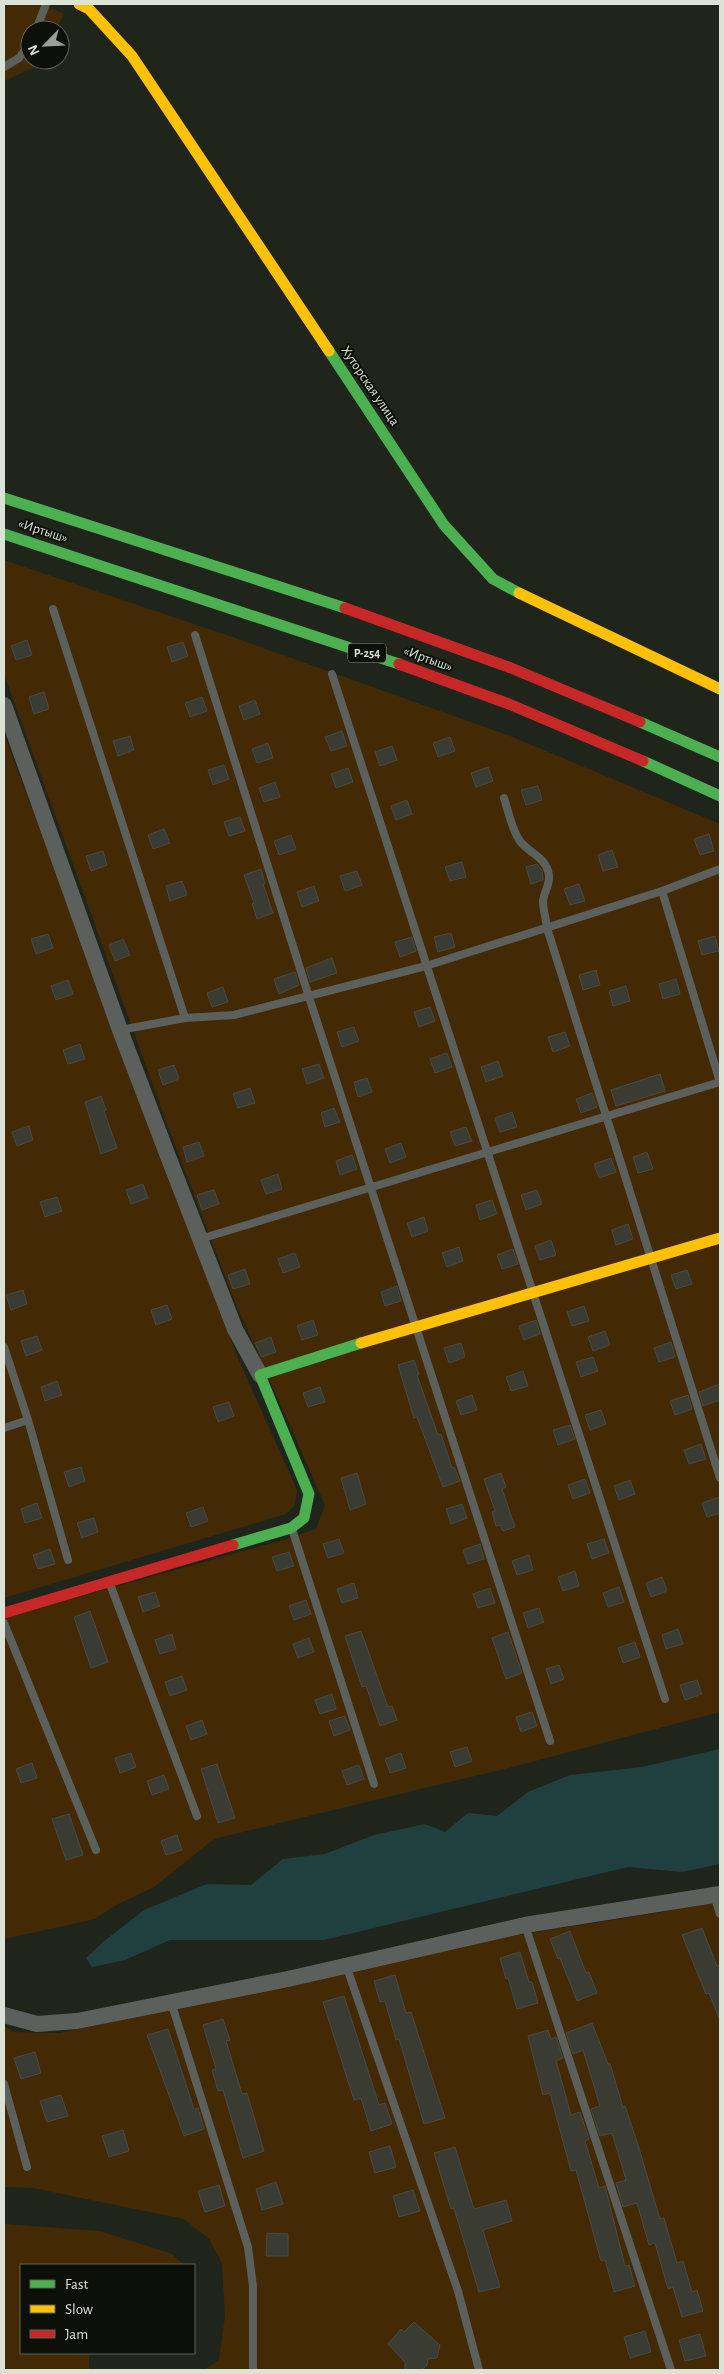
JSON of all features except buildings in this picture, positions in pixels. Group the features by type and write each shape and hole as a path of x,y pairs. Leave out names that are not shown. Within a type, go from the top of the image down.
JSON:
{"main road":[{"name":"Хуторская улица","path":"80,4 89,9 132,56 444,525 493,579 539,604 720,689"},
{"name":"«Иртыш»","path":"4,498 383,620 628,716 720,757"},
{"name":"«Иртыш»","path":"4,534 362,651 509,704 626,753 720,796"},
{"path":"4,1613 291,1528 304,1518 309,1494 260,1374 720,1238"}],"street":[{"path":"4,705 120,1030 235,1329 260,1374"},
{"path":"4,2015 37,2024 77,2021 346,1965 524,1925 717,1894"}],"lane":[{"path":"40,20 46,4"},
{"path":"4,67 20,57"},
{"path":"53,609 185,1018"},
{"path":"195,635 309,997 550,1740"},
{"path":"332,674 665,1699"},
{"path":"504,798 517,837 522,844 535,852 544,862 549,875 548,886 543,900 547,928 720,1478"},
{"path":"120,1030 185,1018 234,1015 426,966 662,891 720,868"},
{"path":"200,1239 720,1082 662,891"},
{"path":"4,1346 28,1420 68,1560"},
{"path":"4,1428 28,1420"},
{"path":"291,1528 374,1784"},
{"path":"110,1583 197,1816"},
{"path":"4,1623 96,1850"},
{"path":"717,1894 720,1914"},
{"path":"524,1925 671,2370"},
{"path":"346,1965 458,2291 479,2370"},
{"path":"171,2002 248,2247 253,2286 254,2370"},
{"path":"4,2084 27,2167"}],"shaded area":[{"path":"4,4 43,4 64,14 61,20 20,20 20,70 28,70 4,81"},
{"path":"4,560 238,639 510,736 720,824 720,1712 516,1766 214,1839 154,1887 116,1905 95,1919 4,1939 4,1618 283,1540 316,1529 325,1505 235,1302 166,1121 4,674"},
{"path":"4,734 237,1356 297,1490 295,1505 286,1514 4,1598"},
{"path":"720,1899 720,2370 204,2370 219,2360 225,2316 222,2263 209,2239 184,2219 33,2188 4,2187 4,2026 14,2032 60,2033 480,1941 657,1913"},
{"path":"4,2224 100,2231 172,2254 183,2264 20,2264 20,2354 89,2354 89,2370 4,2370"}],"water":[{"path":"720,1749 720,1864 682,1872 628,1867 324,1940 170,1940 125,1960 92,1967 86,1958 144,1910 207,1884 251,1885 283,1859 325,1854 374,1835 425,1824 445,1832 468,1813 497,1816 528,1792 570,1775 642,1767"}],"traffic: fast":[{"path":"329,351 444,525 493,579 519,593"},
{"path":"4,498 345,608"},
{"path":"4,534 399,664"},
{"path":"640,722 720,757"},
{"path":"643,761 720,796"},
{"path":"233,1545 291,1528 304,1518 309,1494 260,1375 361,1343"}],"traffic: slow":[{"path":"79,4 89,9 132,56 329,351"},
{"path":"519,593 720,689"},
{"path":"361,1343 720,1238"}],"traffic: jam":[{"path":"345,608 511,668 640,722"},
{"path":"399,664 509,704 643,761"},
{"path":"4,1613 233,1545"}]}
